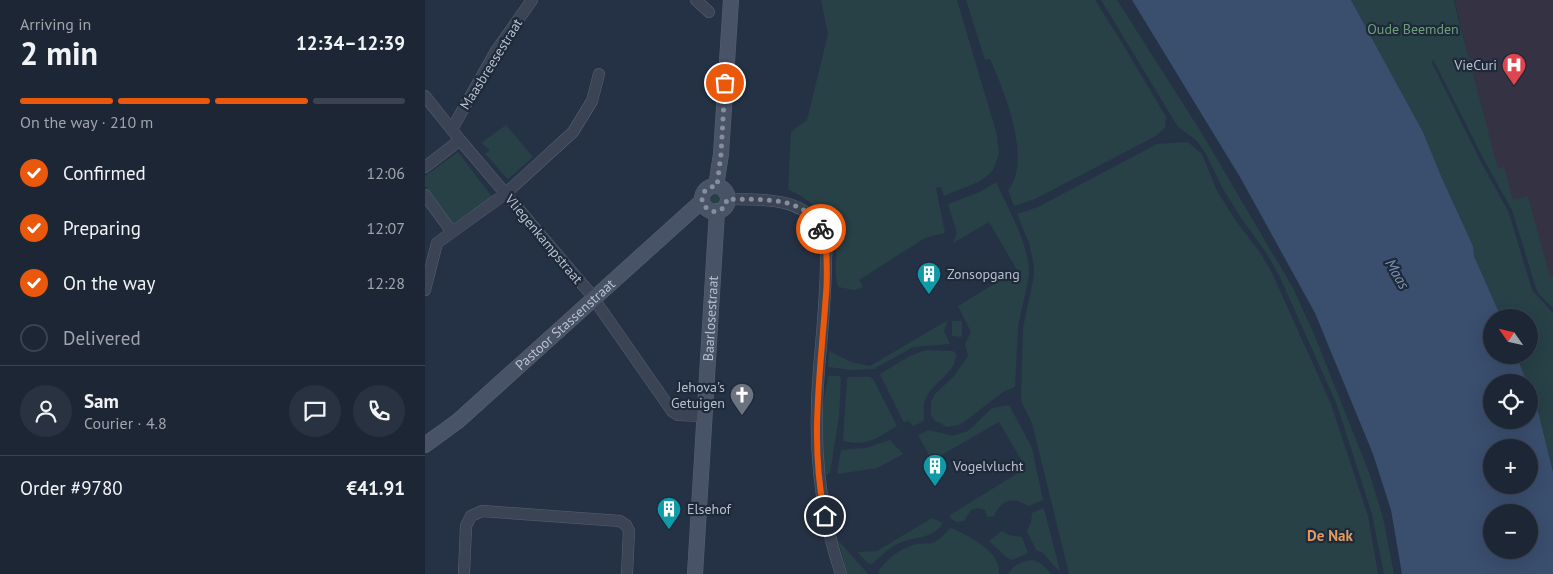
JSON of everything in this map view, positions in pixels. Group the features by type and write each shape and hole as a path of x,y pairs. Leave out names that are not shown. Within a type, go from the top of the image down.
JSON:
{"street":[{"name":"Maasbreesestraat","path":"452,130 496,51 532,0"},
{"path":"696,0 709,12"},
{"path":"717,186 721,154 731,0"},
{"path":"425,290 437,243 505,194 573,132 592,101 599,74"},
{"name":"Vliegenkampstraat","path":"425,96 593,300 672,411 678,415 705,416"},
{"path":"425,166 461,140"},
{"path":"712,186 717,186 724,189 727,199 725,207 717,212 707,209 702,201 702,197 705,190 712,186"},
{"path":"425,195 452,232"},
{"path":"727,199 782,201 796,206 803,209 814,220 826,237 826,293 817,393 817,444 821,500 841,574"},
{"name":"Pastoor Stassenstraat","path":"425,445 458,421 702,201"},
{"name":"Baarlosestraat","path":"695,574 717,212"},
{"path":"464,574 466,526 471,516 481,511 620,521 626,524 629,532 627,574"}],"shaded area":[{"name":"VieCuri","path":"1456,0 1553,0 1553,286 1496,169"}],"green space":[{"path":"821,0 957,0 997,135 999,154 993,170 987,176 978,182 944,196 941,187 936,188 945,233 925,238 859,280 863,287 854,290 838,287 834,239 827,221 815,206 788,189 791,132 807,120 828,34"},
{"path":"966,0 1095,0 1166,117 1165,128 1154,137 1035,199 1014,206 1008,190 1015,177 1018,161 1014,125 990,59 985,60"},
{"path":"1101,0 1117,0 1201,132 1293,288 1316,339 1370,475 1383,518 1394,574 1384,574 1372,514 1337,405 1279,275 1222,187 1206,154 1196,140 1178,127"},
{"name":"Oude Beemden","path":"1351,0 1455,0 1498,169 1504,167 1513,200 1528,196 1550,277 1553,276 1553,308 1539,294 1536,288 1512,210 1483,158 1433,59 1432,63 1481,162 1509,213 1532,290 1553,313 1553,472 1538,412 1538,374 1524,374 1520,364 1538,364 1538,309 1497,309 1474,256 1473,246 1423,132"},
{"path":"506,125 533,157 508,179 485,154 490,150 481,143"},
{"path":"1188,142 1202,154 1217,191 1272,273 1331,404 1368,516 1378,574 1069,574 1032,423 1021,401 1023,328 1034,276 1034,266 1029,243 1017,214 1038,207 1157,144"},
{"path":"458,152 492,197 453,224 425,186 425,176"},
{"path":"996,182 1017,227 1026,252 1028,264 1029,276 1018,327 1015,387 1003,392 959,425 947,427 934,420 931,415 931,402 934,395 954,376 968,356 965,344 971,332 958,306 1017,270 989,222 953,243 957,233 948,204 980,192"},
{"path":"715,192 720,194 722,199 720,204 715,206 710,204 708,199 710,194"},
{"path":"948,320 944,331 950,344 913,347 874,369 852,370 828,367 829,351 851,362 870,366"},
{"path":"952,321 962,321 962,337 952,336"},
{"path":"926,350 953,351 956,354 955,361 948,372 928,394 924,405 924,421 913,426 909,421 903,421 880,374 910,356"},
{"path":"828,376 839,376 841,379 839,416 830,473 826,475 822,449 821,416"},
{"path":"849,377 870,377 873,379 897,426 866,442 852,443 843,441 847,379"},
{"path":"1009,405 1032,448 1043,500 1029,506 1013,500 1009,501 998,509 994,516 987,517 985,510 978,508 971,510 964,521 957,522 951,519 950,515 1026,468 999,422 933,460 918,435 929,430 953,436 968,431 992,408"},
{"path":"890,440 903,454 877,468 837,473 841,450 866,448"},
{"path":"1043,508 1060,571 1043,553 1036,550 1027,531 1032,513"},
{"path":"932,518 943,523 934,532 897,544 872,564 868,563 857,552 877,551"},
{"path":"951,528 983,545 995,558 999,574 880,574 878,572 887,561 900,551 908,547 938,540"},
{"path":"1002,531 1009,535 1022,537 1028,553 1012,560 1006,557 989,541"},
{"path":"838,540 868,574 847,574"},
{"path":"1031,560 1040,563 1051,574 1008,574 1018,564"}],"water":[{"name":"Maas","path":"1132,0 1351,0 1423,132 1473,246 1474,256 1497,309 1483,309 1483,364 1520,364 1524,374 1483,374 1483,429 1538,429 1538,412 1539,415 1553,472 1553,574 1402,574 1391,510 1373,454 1315,313 1240,177"}],"way so far":[{"path":"725,83 721,154 717,186 712,186 705,190 702,197 703,204 707,209 717,212 725,207 727,199 782,201 803,209 821,229"}],"place":[{"name":"VieCuri","path":"1514,86"},
{"name":"Zonsopgang","path":"929,295"},
{"name":"Jehova's Getuigen","path":"742,416"},
{"name":"Vogelvlucht","path":"935,487"},
{"name":"Elsehof","path":"669,530"}],"district":[{"name":"De Nak","path":"1330,536"}],"route":[{"path":"821,229 826,237 826,293 816,410 819,481 825,516"}]}
